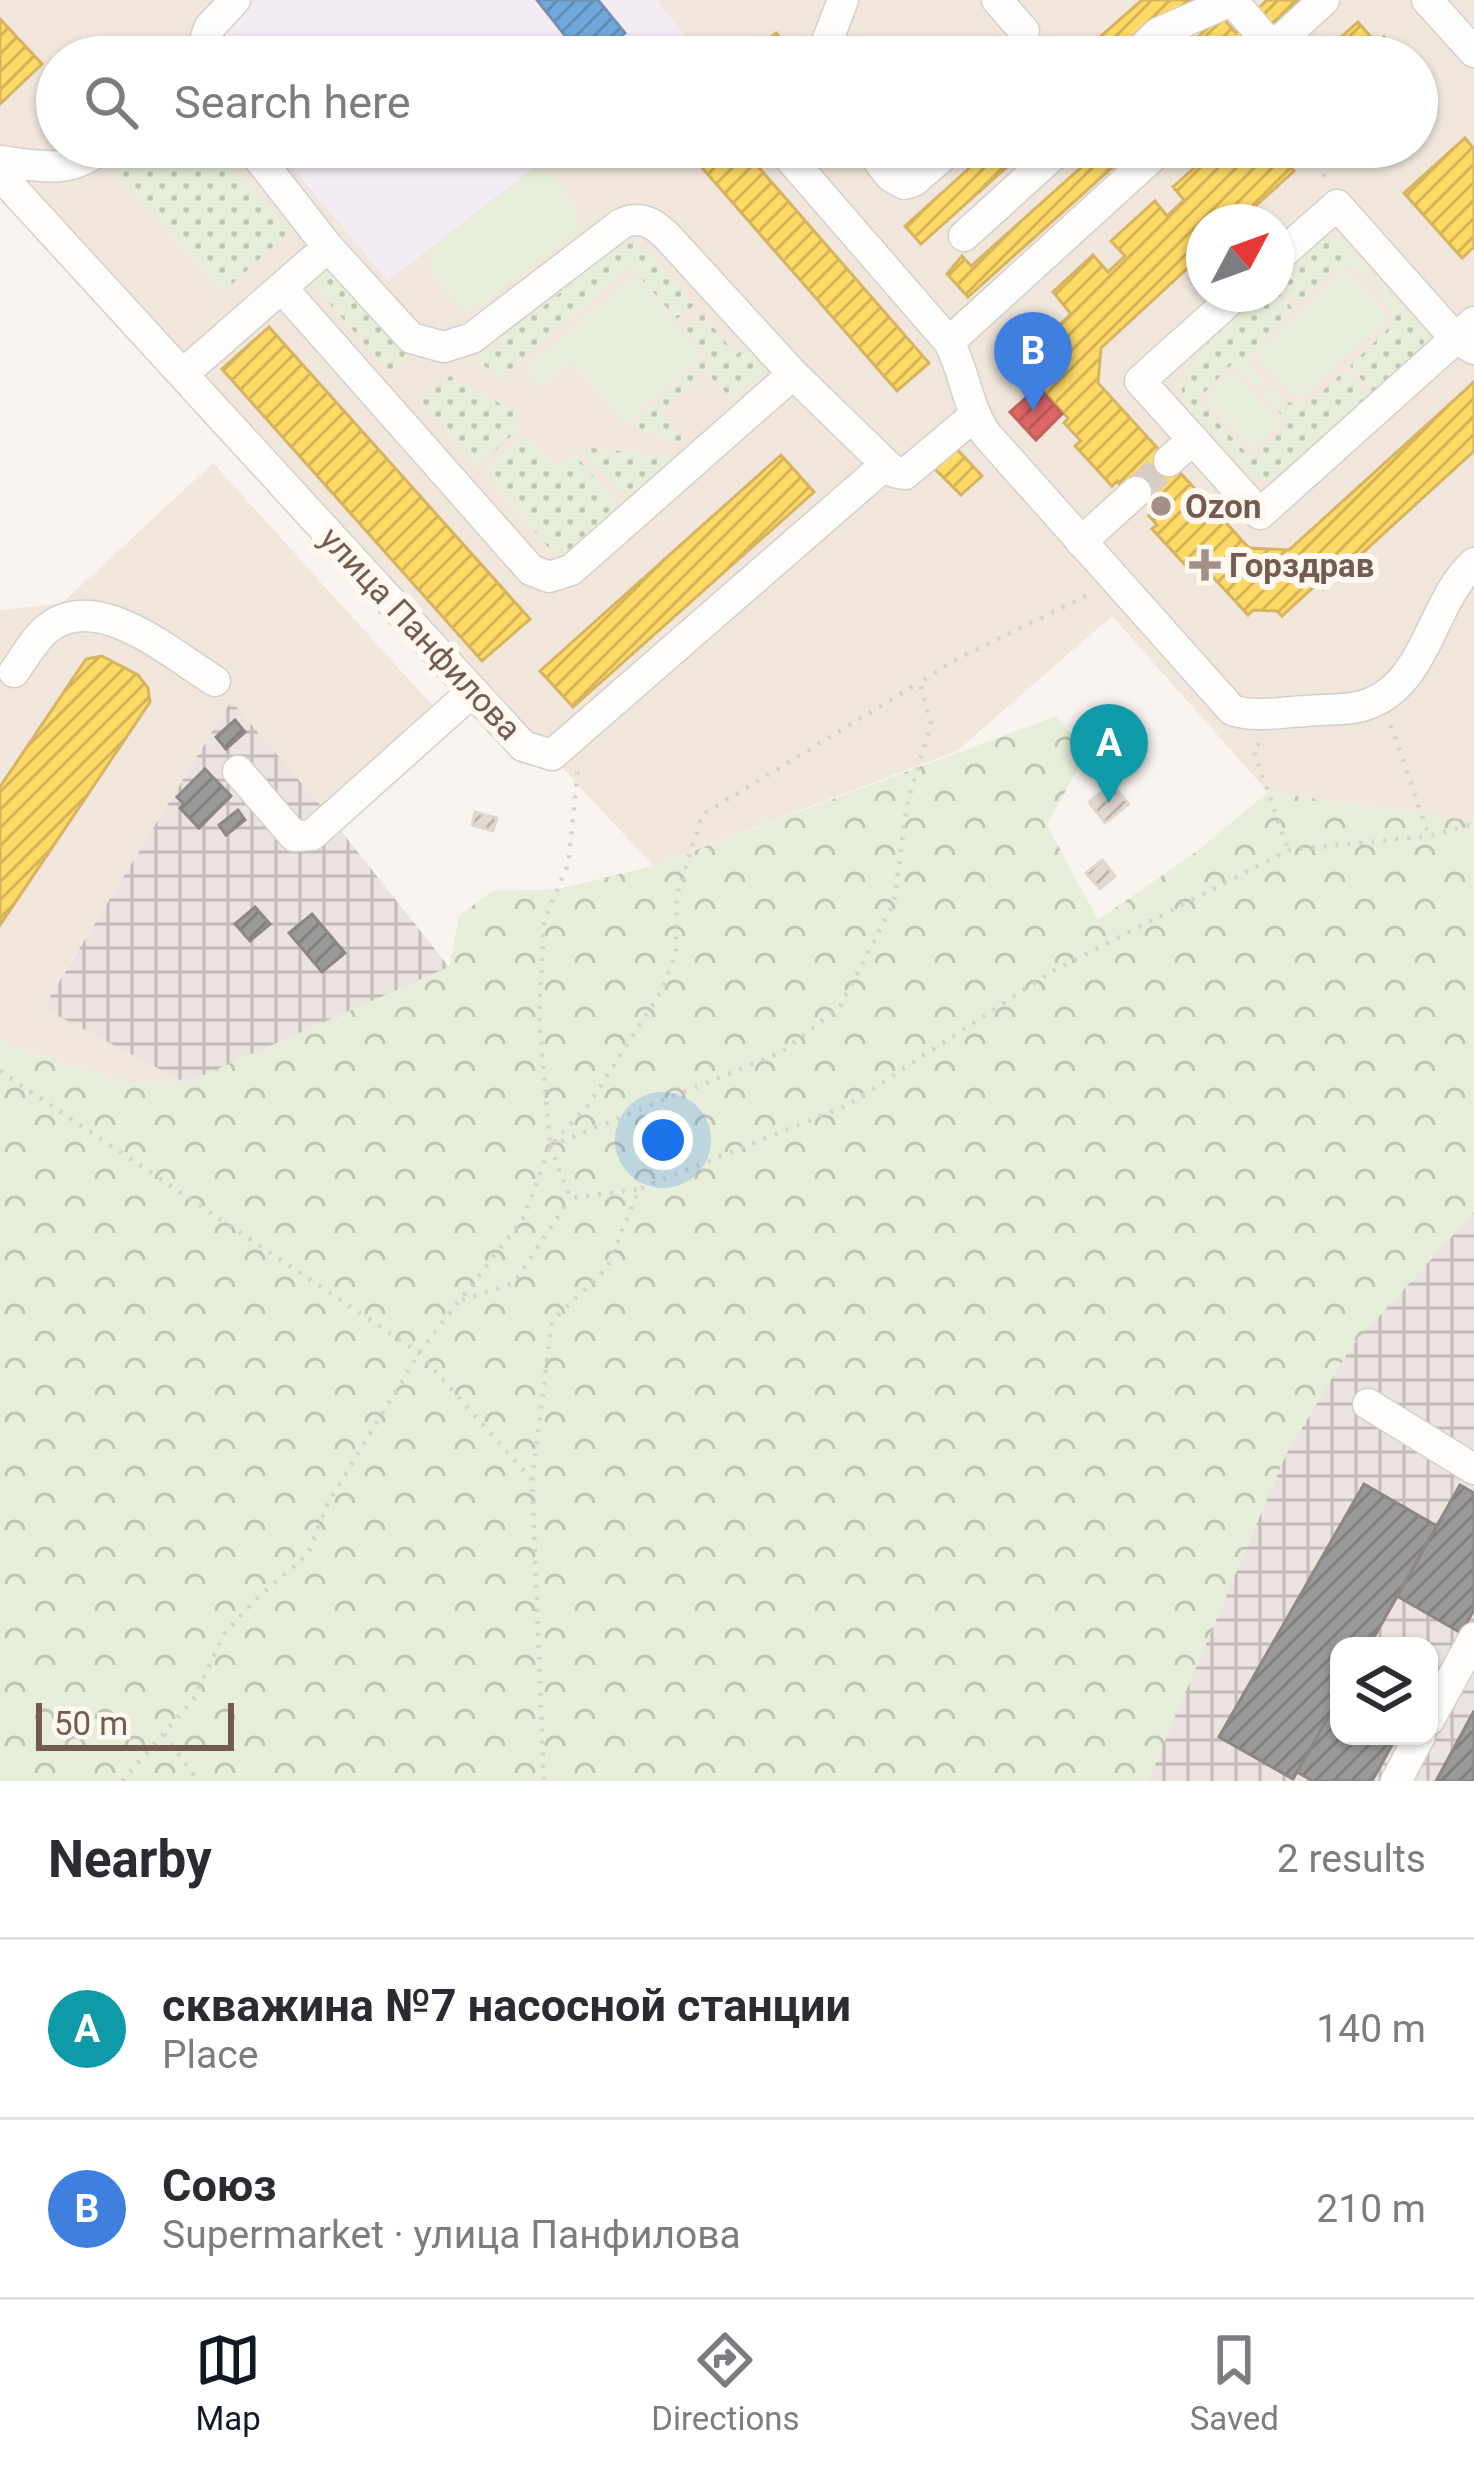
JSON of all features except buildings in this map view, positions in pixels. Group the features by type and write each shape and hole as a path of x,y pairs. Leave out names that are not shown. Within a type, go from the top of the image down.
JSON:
{"street":[{"path":"207,36 235,0"},
{"path":"828,36 843,0"},
{"path":"997,0 1024,31"},
{"path":"1155,36 1231,0 1256,36"},
{"path":"1285,36 1324,0"},
{"path":"1427,0 1474,52"},
{"path":"0,161 36,164"},
{"path":"266,168 328,247 411,338 444,347 472,338 621,224 648,221 884,466 905,474 916,468 974,416"},
{"path":"798,168 949,342 960,363 974,416 1119,587 1232,710 1250,714 1362,706 1382,697 1412,667 1451,592 1474,563"},
{"path":"884,168 904,184 914,182 930,168"},
{"path":"964,236 1039,168"},
{"path":"949,342 1140,168"},
{"name":"улица Панфилова","path":"0,175 523,746 552,755 884,466"},
{"path":"1217,312 1140,381 1260,514 1468,336 1337,205 1294,243"},
{"path":"183,374 328,247"},
{"path":"282,287 531,570 549,577 571,570 793,374"},
{"path":"1169,461 1193,439"},
{"path":"1081,542 1136,492"},
{"path":"5,675 47,628 78,612 112,618 215,681"},
{"path":"238,771 294,836 312,835 473,691"},
{"path":"1368,1404 1474,1469"},
{"path":"1438,1704 1474,1638"},
{"path":"1396,1781 1415,1745"}],"path":[{"path":"1318,168 1330,182 1337,205"},
{"path":"122,1781 193,1700 224,1634 308,1554 328,1503 419,1353 524,1217 550,1146 590,1104 662,990 676,952 677,895 702,815 953,661 1087,595 1119,587"},
{"path":"550,1146 780,1053 840,1007 894,902 907,805 931,724 920,682"},
{"path":"1382,697 1429,836"},
{"path":"1289,850 1253,749 1295,711"},
{"path":"570,1198 550,1146 539,1016 544,920 568,865 583,728"},
{"path":"460,1300 514,1283 570,1198 639,1189 848,1105 1051,972 1289,850 1429,836 1474,824"},
{"path":"0,1071 419,1353 532,1480"},
{"path":"544,1781 532,1480 552,1321 607,1268 639,1189"},
{"path":"164,1734 198,1781"}],"shaded area":[{"path":"0,0 1474,0 1474,821 1268,792 1112,616 957,751 653,866 0,159"},
{"path":"258,0 658,0 684,36 222,36"},
{"path":"293,168 533,168 388,281"},
{"path":"213,463 449,724 322,807 230,702 43,1007 186,1083 121,1082 0,1043 0,610 62,603"},
{"path":"231,701 449,967 186,1083 43,1008"},
{"path":"1474,1212 1474,1781 1148,1781 1286,1454 1351,1347"}],"green space":[{"path":"111,168 234,168 290,231 223,292"},
{"path":"542,170 570,197 577,215 576,233 477,307 465,310 434,275 430,250 531,171"},
{"path":"1328,236 1340,239 1426,334 1421,352 1374,394 1350,366 1390,327 1388,301 1355,267 1336,268 1298,303 1294,265"},
{"path":"630,243 646,250 695,305 677,319 630,266 502,377 475,360 621,245"},
{"path":"325,264 333,265 411,354 389,372 311,282"},
{"path":"1346,271 1388,317 1298,400 1256,355"},
{"path":"634,276 703,356 624,423 571,361 540,387 525,369"},
{"path":"1243,312 1290,312 1250,357 1250,367 1264,382 1257,388 1233,363 1197,400 1252,459 1289,424 1265,396 1271,389 1282,399 1301,403 1346,370 1371,398 1269,480 1257,479 1186,405 1185,375 1206,345"},
{"path":"702,313 736,355 751,343 768,367 731,398 705,371 660,412 688,445 630,426 708,356 685,328"},
{"path":"1233,372 1280,424 1253,449 1206,397"},
{"path":"450,376 519,414 513,422 519,429 477,466 419,400"},
{"path":"524,435 556,468 574,454 622,508 567,554 555,555 483,472"},
{"path":"590,448 678,457 629,500 584,453"},
{"path":"1056,716 1087,752 1047,825 1098,920 1196,852 1268,792 1474,821 1474,1212 1351,1347 1286,1454 1148,1781 0,1781 0,1043 121,1082 186,1083 449,967 459,916 492,891 558,889 653,866"}],"tunnel":[{"path":"1136,492 1169,461"}],"place":[{"name":"Союз","path":"1033,411"},
{"name":"Ozon","path":"1161,506"},
{"name":"Горздрав","path":"1205,565"},
{"name":"скважина №7 насосной станции","path":"1109,803"}]}
